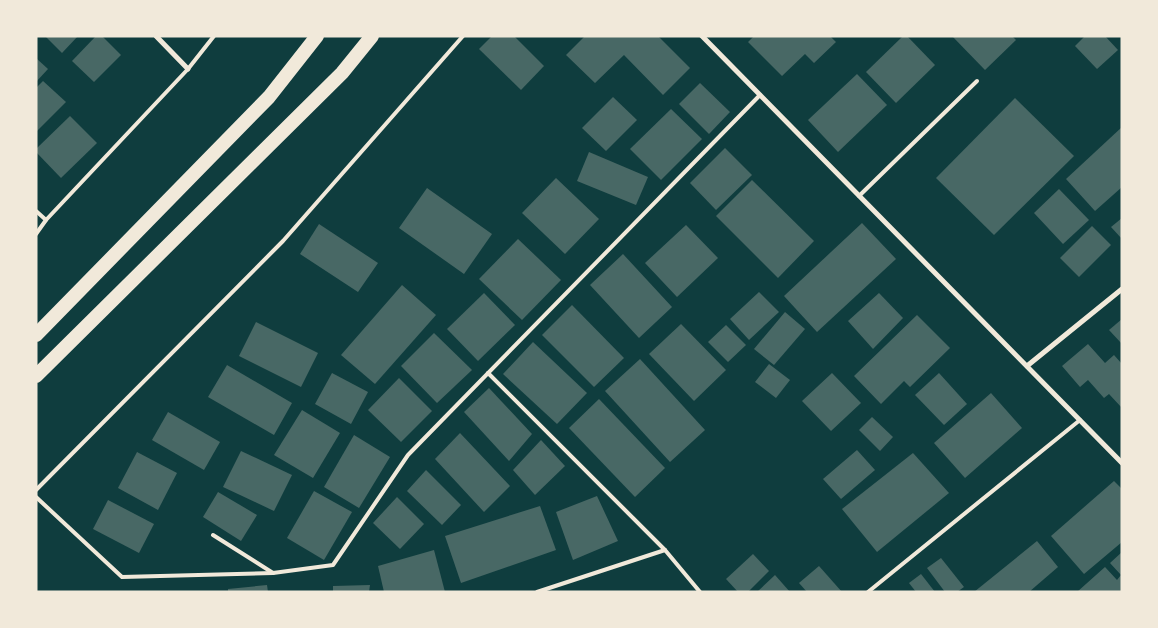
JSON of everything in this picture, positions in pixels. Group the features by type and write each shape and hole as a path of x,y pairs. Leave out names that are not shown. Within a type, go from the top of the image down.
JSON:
{"highway":[{"path":"36,335 268,97 317,36"},
{"path":"342,72 372,36"},
{"path":"36,376 342,72 383,36"}],"street":[{"path":"156,36 188,70"},
{"path":"702,36 1122,463"},
{"path":"1027,366 1122,290"}],"lane":[{"path":"36,234 46,220 188,70 214,36"},
{"path":"36,490 284,241 463,36"},
{"path":"859,196 977,81"},
{"path":"36,497 122,576 273,573 334,565 408,455 760,95"},
{"path":"36,211 46,220"},
{"path":"488,373 666,550 700,592"},
{"path":"868,592 1080,420"},
{"path":"213,535 273,573"},
{"path":"537,592 666,550"}],"building":[{"path":"45,36 78,36 62,53"},
{"path":"96,36 102,36 121,55 94,82 72,61"},
{"path":"492,36 514,36 544,66 521,90 479,49"},
{"path":"585,36 658,36 690,68 663,95 624,55 595,83 566,55"},
{"path":"754,36 830,36 836,42 814,63 805,54 782,76 748,42"},
{"path":"903,36 907,36 935,65 896,103 866,72"},
{"path":"952,36 1012,36 1016,40 985,70"},
{"path":"1085,36 1105,36 1118,50 1097,69 1075,46"},
{"path":"36,58 48,69 36,82"},
{"path":"857,74 887,105 838,152 808,120"},
{"path":"43,81 66,102 36,132 36,88"},
{"path":"700,83 730,112 709,134 679,104"},
{"path":"613,97 637,120 606,151 582,128"},
{"path":"1015,98 1074,156 994,235 936,178"},
{"path":"671,109 702,139 661,180 630,149"},
{"path":"70,116 97,143 61,178 36,152 36,149"},
{"path":"1122,127 1122,187 1095,211 1066,179"},
{"path":"725,148 752,175 716,210 690,183"},
{"path":"589,152 648,177 636,205 577,181"},
{"path":"556,178 599,219 565,254 522,213"},
{"path":"752,180 814,241 778,278 716,216"},
{"path":"427,188 492,234 464,274 399,228"},
{"path":"1059,189 1089,220 1063,244 1034,213"},
{"path":"1122,218 1122,239 1111,227"},
{"path":"862,223 896,259 817,332 784,296"},
{"path":"319,224 378,263 358,292 300,254"},
{"path":"686,225 718,258 677,297 645,263"},
{"path":"1092,226 1111,245 1079,277 1060,258"},
{"path":"518,239 561,280 522,320 479,279"},
{"path":"623,254 672,307 639,338 590,285"},
{"path":"402,285 436,315 375,384 341,355"},
{"path":"759,292 779,312 749,340 730,319"},
{"path":"484,293 515,325 478,361 447,329"},
{"path":"879,293 903,318 873,349 848,321"},
{"path":"572,305 624,358 594,387 542,335"},
{"path":"785,312 805,329 774,365 754,349"},
{"path":"917,315 950,348 910,387 904,381 881,404 854,376"},
{"path":"1122,319 1122,344 1109,330"},
{"path":"256,322 318,353 301,387 239,356"},
{"path":"681,324 726,370 694,401 649,354"},
{"path":"726,325 746,345 728,362 708,342"},
{"path":"434,333 472,370 437,403 401,366"},
{"path":"533,342 587,393 557,424 503,374"},
{"path":"1088,344 1105,363 1114,355 1122,364 1122,408 1109,394 1104,398 1088,380 1080,387 1062,366"},
{"path":"640,359 705,430 670,462 605,391"},
{"path":"769,364 790,380 776,398 755,382"},
{"path":"227,365 292,403 274,435 208,397"},
{"path":"332,373 368,392 351,424 315,404"},
{"path":"832,373 861,403 831,431 802,401"},
{"path":"939,373 967,404 944,425 915,395"},
{"path":"399,378 432,411 401,442 368,410"},
{"path":"489,388 532,434 509,461 464,412"},
{"path":"991,393 1022,428 965,478 934,443"},
{"path":"599,399 665,468 635,497 569,428"},
{"path":"302,410 340,433 313,478 274,455"},
{"path":"168,412 220,442 204,470 152,440"},
{"path":"872,417 893,437 880,451 859,430"},
{"path":"460,433 510,486 484,512 435,459"},
{"path":"354,435 390,457 359,508 324,487"},
{"path":"541,440 565,466 535,495 513,470"},
{"path":"857,450 875,470 841,499 823,479"},
{"path":"241,451 292,475 274,511 223,487"},
{"path":"137,452 177,473 158,510 118,488"},
{"path":"913,453 949,493 877,552 842,509"},
{"path":"426,470 461,505 442,525 407,491"},
{"path":"1114,481 1122,489 1122,542 1084,574 1051,536"},
{"path":"314,491 352,512 324,560 287,538"},
{"path":"218,492 257,515 241,541 203,517"},
{"path":"597,496 618,541 573,560 556,512"},
{"path":"397,497 424,524 400,549 373,523"},
{"path":"108,500 154,524 139,553 93,529"},
{"path":"540,506 556,550 461,583 445,536"},
{"path":"1037,541 1058,567 1029,592 974,592"},
{"path":"434,550 445,592 384,592 378,566"},
{"path":"1122,552 1122,592 1077,592 1105,567 1117,580 1121,575 1110,563"},
{"path":"753,554 769,571 748,592 738,592 726,579"},
{"path":"941,558 964,587 957,592 945,592 927,568"},
{"path":"819,566 842,592 807,592 799,583"},
{"path":"921,574 935,592 916,592 909,583"},
{"path":"775,575 790,592 757,592"},
{"path":"267,585 268,592 228,592 228,589"},
{"path":"370,585 369,592 333,592 333,586"}]}
